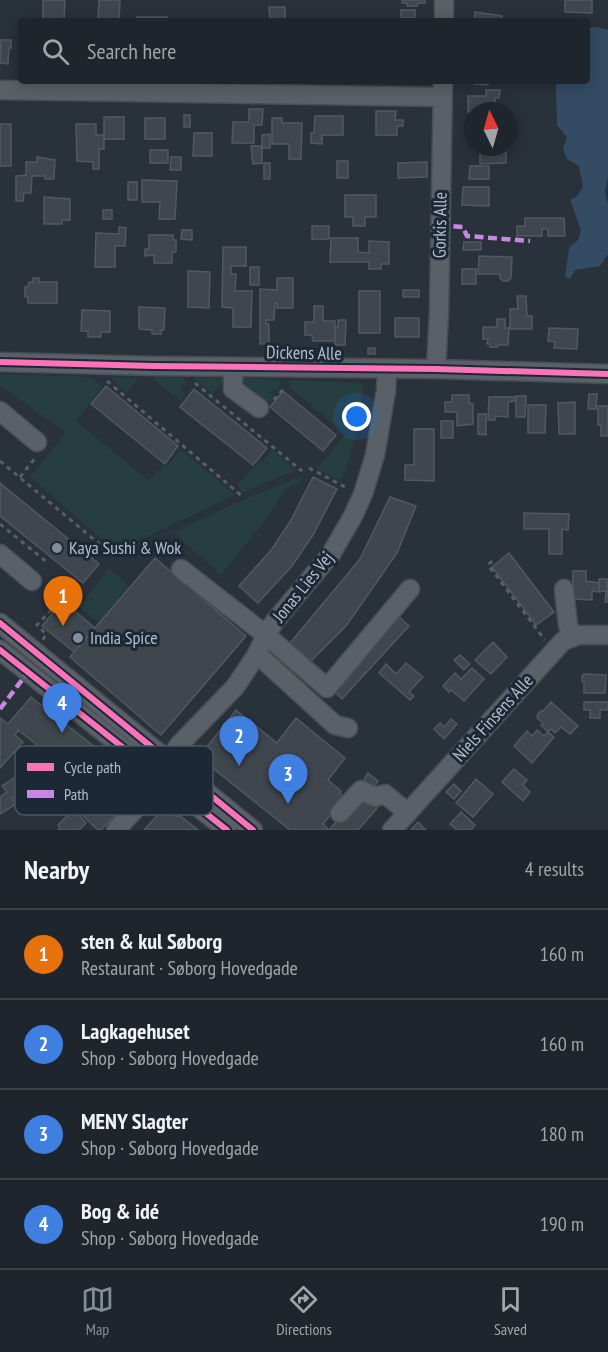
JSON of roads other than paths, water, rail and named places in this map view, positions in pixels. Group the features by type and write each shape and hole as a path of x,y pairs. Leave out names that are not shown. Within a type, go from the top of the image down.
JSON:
{"street":[{"path":"444,0 444,18"},
{"path":"0,90 443,89"},
{"name":"Gorkis Alle","path":"436,369 443,89"},
{"name":"Dickens Alle","path":"0,362 608,374"},
{"path":"233,367 233,389 259,408"},
{"name":"Jonas Lies Vej","path":"178,746 235,687 275,621 330,554 353,516 363,494 375,455 386,391 387,369"},
{"path":"0,411 37,442"},
{"path":"0,554 32,581"},
{"path":"181,568 266,635 327,688 410,589"},
{"path":"564,589 568,625 572,638"},
{"path":"0,623 152,746"},
{"name":"Niels Finsens Alle","path":"392,830 562,641 579,635 608,635"},
{"path":"0,650 121,746"},
{"path":"257,654 335,724 348,728"},
{"path":"340,813 361,790 375,797 385,794 408,813"},
{"path":"213,797 253,830"},
{"path":"116,830 130,815"},
{"path":"208,815 227,830"}],"water":[{"path":"590,28 608,30 608,178 605,191 608,204 608,254 600,266 575,270 570,279 565,277 569,248 578,240 581,230 570,200 577,196 583,187 579,166 567,159 563,149 567,137 557,125 556,86 556,84 590,84"}],"place":[{"name":"Kaya Sushi & Wok","path":"57,548"},
{"name":"sten & kul Søborg","path":"63,626"},
{"name":"India Spice","path":"78,638"},
{"name":"Bog & idé","path":"62,733"},
{"name":"Lagkagehuset","path":"239,766"},
{"name":"MENY Slagter","path":"288,804"}]}
